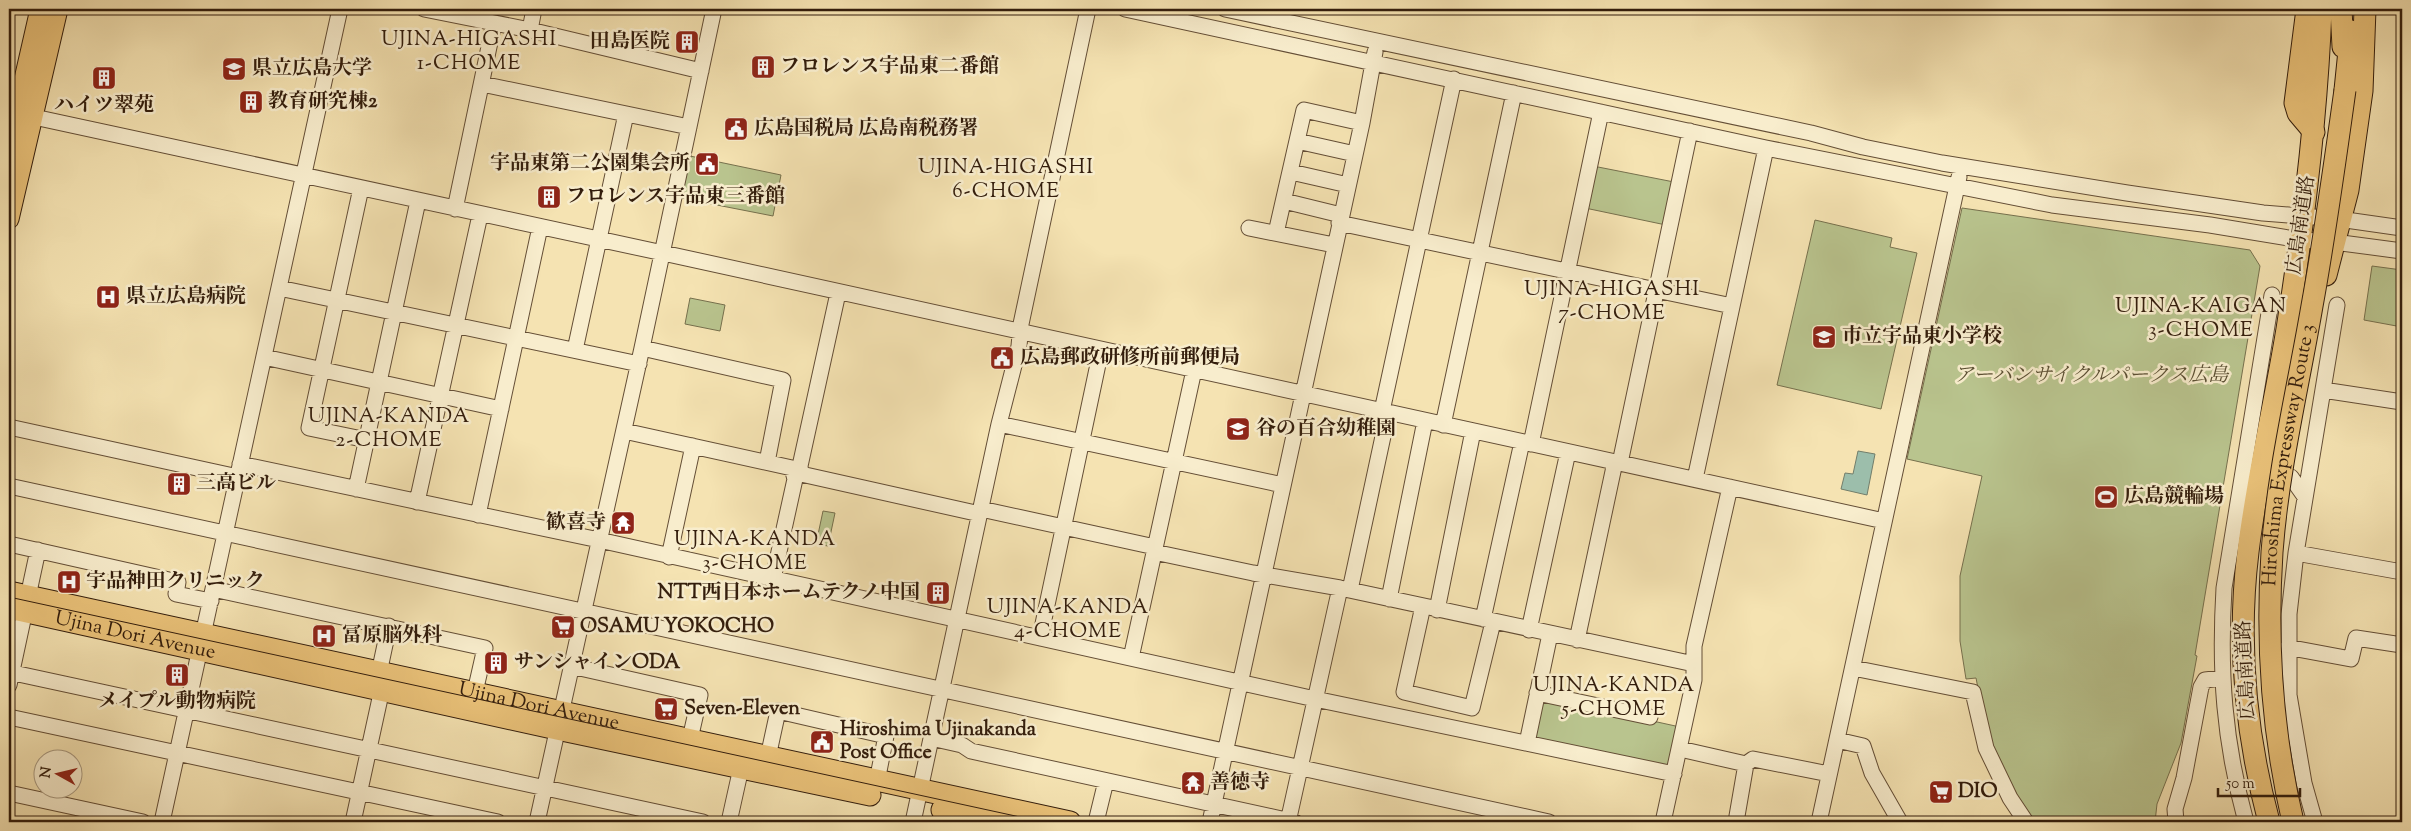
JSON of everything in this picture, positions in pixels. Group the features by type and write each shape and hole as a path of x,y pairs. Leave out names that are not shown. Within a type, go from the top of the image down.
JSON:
{"highway":[{"path":"2307,9 2295,103 2298,113 2314,132"},
{"name":"広島南道路","path":"2269,822 2258,780 2246,683 2244,612 2248,552 2305,218 2314,132 2321,9"},
{"name":"Hiroshima Expressway Route 3","path":"2341,9 2345,90"},
{"name":"Hiroshima Expressway Route 3","path":"2293,822 2276,732 2270,671 2269,611 2272,550 2281,483 2317,280 2345,90 2352,9"},
{"name":"広島南道路","path":"2297,822 2298,792 2282,749 2275,647 2281,550 2291,477 2326,271 2348,190 2362,91 2365,9"},
{"path":"2355,140 2371,120 2378,9"},
{"name":"Ujina Dori Avenue","path":"17,602 559,720 741,768 981,821"},
{"name":"Ujina Dori Avenue","path":"380,681 475,692 559,720 690,739 877,781 917,806 1070,822"}],"main road":[{"path":"9,145 16,88 40,9"},
{"path":"9,219 58,9"}],"street":[{"path":"162,822 340,9"},
{"path":"424,9 530,30 701,71"},
{"path":"530,30 534,9"},
{"path":"536,822 663,253 714,9"},
{"path":"917,806 999,424 1019,346 1020,333 1088,9"},
{"path":"1125,9 1766,148 2052,205 2220,227 2301,240 2334,242 2402,251"},
{"path":"1226,9 1811,133 1863,147 2127,193 2305,218 2339,219 2402,228"},
{"path":"455,209 494,23"},
{"path":"1210,822 1362,123 1377,41"},
{"path":"931,738 962,745 971,751 1290,822 1315,699 1345,589 1385,412 1418,240 1454,79"},
{"path":"482,84 689,127"},
{"path":"16,88 34,117 1696,479 1884,522"},
{"path":"1443,425 1514,93"},
{"path":"1276,233 1304,110 1362,123"},
{"path":"1473,431 1430,608 1404,692 1472,708 1488,621 1526,443 1601,112"},
{"path":"575,350 626,114"},
{"path":"1577,640 1618,463 1690,131"},
{"path":"1298,142 1355,154"},
{"path":"1696,479 1766,148"},
{"path":"1819,822 1961,165"},
{"path":"1291,172 1348,185"},
{"path":"362,188 309,428 367,440"},
{"path":"356,489 418,201"},
{"path":"1284,202 1418,240 1732,306"},
{"path":"417,502 480,215"},
{"path":"478,516 540,227"},
{"path":"1249,228 1334,246"},
{"path":"279,288 638,364"},
{"path":"838,293 800,466 801,474 980,512 1064,527 1264,575 1345,589 1694,664"},
{"path":"2246,820 2230,752 2222,678 2224,588 2272,295"},
{"path":"2315,822 2298,792 2289,695 2287,647 2296,553 2337,305"},
{"path":"2264,344 2287,330"},
{"path":"2316,330 2330,346"},
{"path":"642,348 783,380 767,462"},
{"path":"1040,638 1101,350"},
{"path":"264,357 322,368 501,409"},
{"path":"1131,658 1194,370"},
{"path":"2323,390 2402,402"},
{"path":"1389,599 1426,421"},
{"path":"999,424 1283,485"},
{"path":"9,427 239,471 356,489 957,618 1315,699 1674,774"},
{"path":"624,431 792,468 795,479 773,580"},
{"path":"668,557 693,446"},
{"path":"1529,630 1568,452"},
{"path":"2291,477 2305,497"},
{"path":"9,486 583,613 1549,822"},
{"path":"1663,822 1694,680 1694,646 1730,487"},
{"path":"9,544 178,582 176,594 212,595 389,626 485,648 475,692"},
{"path":"38,550 17,602 10,676 187,711 703,822"},
{"path":"2296,553 2402,572"},
{"path":"353,822 368,750 389,626"},
{"path":"1527,743 1550,634"},
{"path":"2287,647 2351,659 2356,638 2402,645"},
{"path":"571,666 700,695 690,739"},
{"path":"1853,668 1973,692 1986,748 2010,798 2026,822"},
{"path":"2176,822 2175,809 2184,778 2201,688 2205,680 2222,678"},
{"path":"1537,692 1650,717"},
{"path":"768,757 778,711 886,736 877,781"},
{"path":"9,717 498,822"},
{"path":"1837,740 1863,746 1872,773 1900,822"},
{"path":"1680,749 1746,764"},
{"path":"1737,816 1746,764 1753,759 1829,774"},
{"path":"729,822 741,768"},
{"path":"2246,820 2258,780"},
{"path":"1096,822 1106,781"},
{"path":"9,792 143,822"}],"green space":[{"path":"690,156 781,175 773,216 681,198"},
{"path":"1593,166 1674,182 1666,225 1585,208"},
{"name":"アーバンサイクルパークス広島","path":"1962,208 2250,250 2260,266 2195,655 2197,656 2181,743 2157,804 2155,822 2031,822 2000,771 1983,714 1976,678 1966,679 1960,641 1960,576 1982,476 1907,459"},
{"path":"1815,220 1892,238 1890,247 1917,253 1881,409 1777,385"},
{"path":"2372,266 2402,270 2402,327 2364,320"},
{"path":"690,298 725,305 720,331 685,324"},
{"path":"823,511 835,513 828,546 816,544"},
{"path":"1548,698 1680,727 1672,765 1665,769 1536,741 1533,735 1540,704"}],"shaded area":[{"path":"1858,451 1875,454 1867,495 1841,489 1845,473 1853,474"}],"tram line":[{"path":"9,597 1043,822"}],"place":[{"name":"田島医院","path":"687,42"},
{"name":"フロレンス宇品東二番館","path":"763,67"},
{"name":"県立広島大学","path":"234,69"},
{"name":"ハイツ翠苑","path":"104,78"},
{"name":"教育研究棟2","path":"251,102"},
{"name":"広島国税局 広島南税務署","path":"736,129"},
{"name":"宇品東第二公園集会所","path":"707,164"},
{"name":"フロレンス宇品東三番館","path":"549,197"},
{"name":"県立広島病院","path":"108,297"},
{"name":"市立宇品東小学校","path":"1824,337"},
{"name":"広島郵政研修所前郵便局","path":"1002,358"},
{"name":"谷の百合幼稚園","path":"1238,429"},
{"name":"三高ビル","path":"179,484"},
{"name":"広島競輪場","path":"2106,497"},
{"name":"歓喜寺","path":"623,523"},
{"name":"宇品神田クリニック","path":"69,582"},
{"name":"NTT西日本ホームテクノ中国","path":"938,593"},
{"name":"OSAMU YOKOCHO","path":"563,627"},
{"name":"冨原脳外科","path":"324,636"},
{"name":"サンシャインODA","path":"496,663"},
{"name":"メイプル動物病院","path":"177,675"},
{"name":"Seven-Eleven","path":"666,709"},
{"name":"Hiroshima Ujinakanda Post Office","path":"822,742"},
{"name":"善徳寺","path":"1193,783"},
{"name":"DIO","path":"1941,792"}],"district":[{"name":"UJINA-HIGASHI 1-CHOME","path":"469,52"},
{"name":"UJINA-HIGASHI 6-CHOME","path":"1006,180"},
{"name":"UJINA-HIGASHI 7-CHOME","path":"1612,302"},
{"name":"UJINA-KAIGAN 3-CHOME","path":"2201,319"},
{"name":"UJINA-KANDA 2-CHOME","path":"389,429"},
{"name":"UJINA-KANDA 3-CHOME","path":"755,552"},
{"name":"UJINA-KANDA 4-CHOME","path":"1068,620"},
{"name":"UJINA-KANDA 5-CHOME","path":"1614,698"}]}
